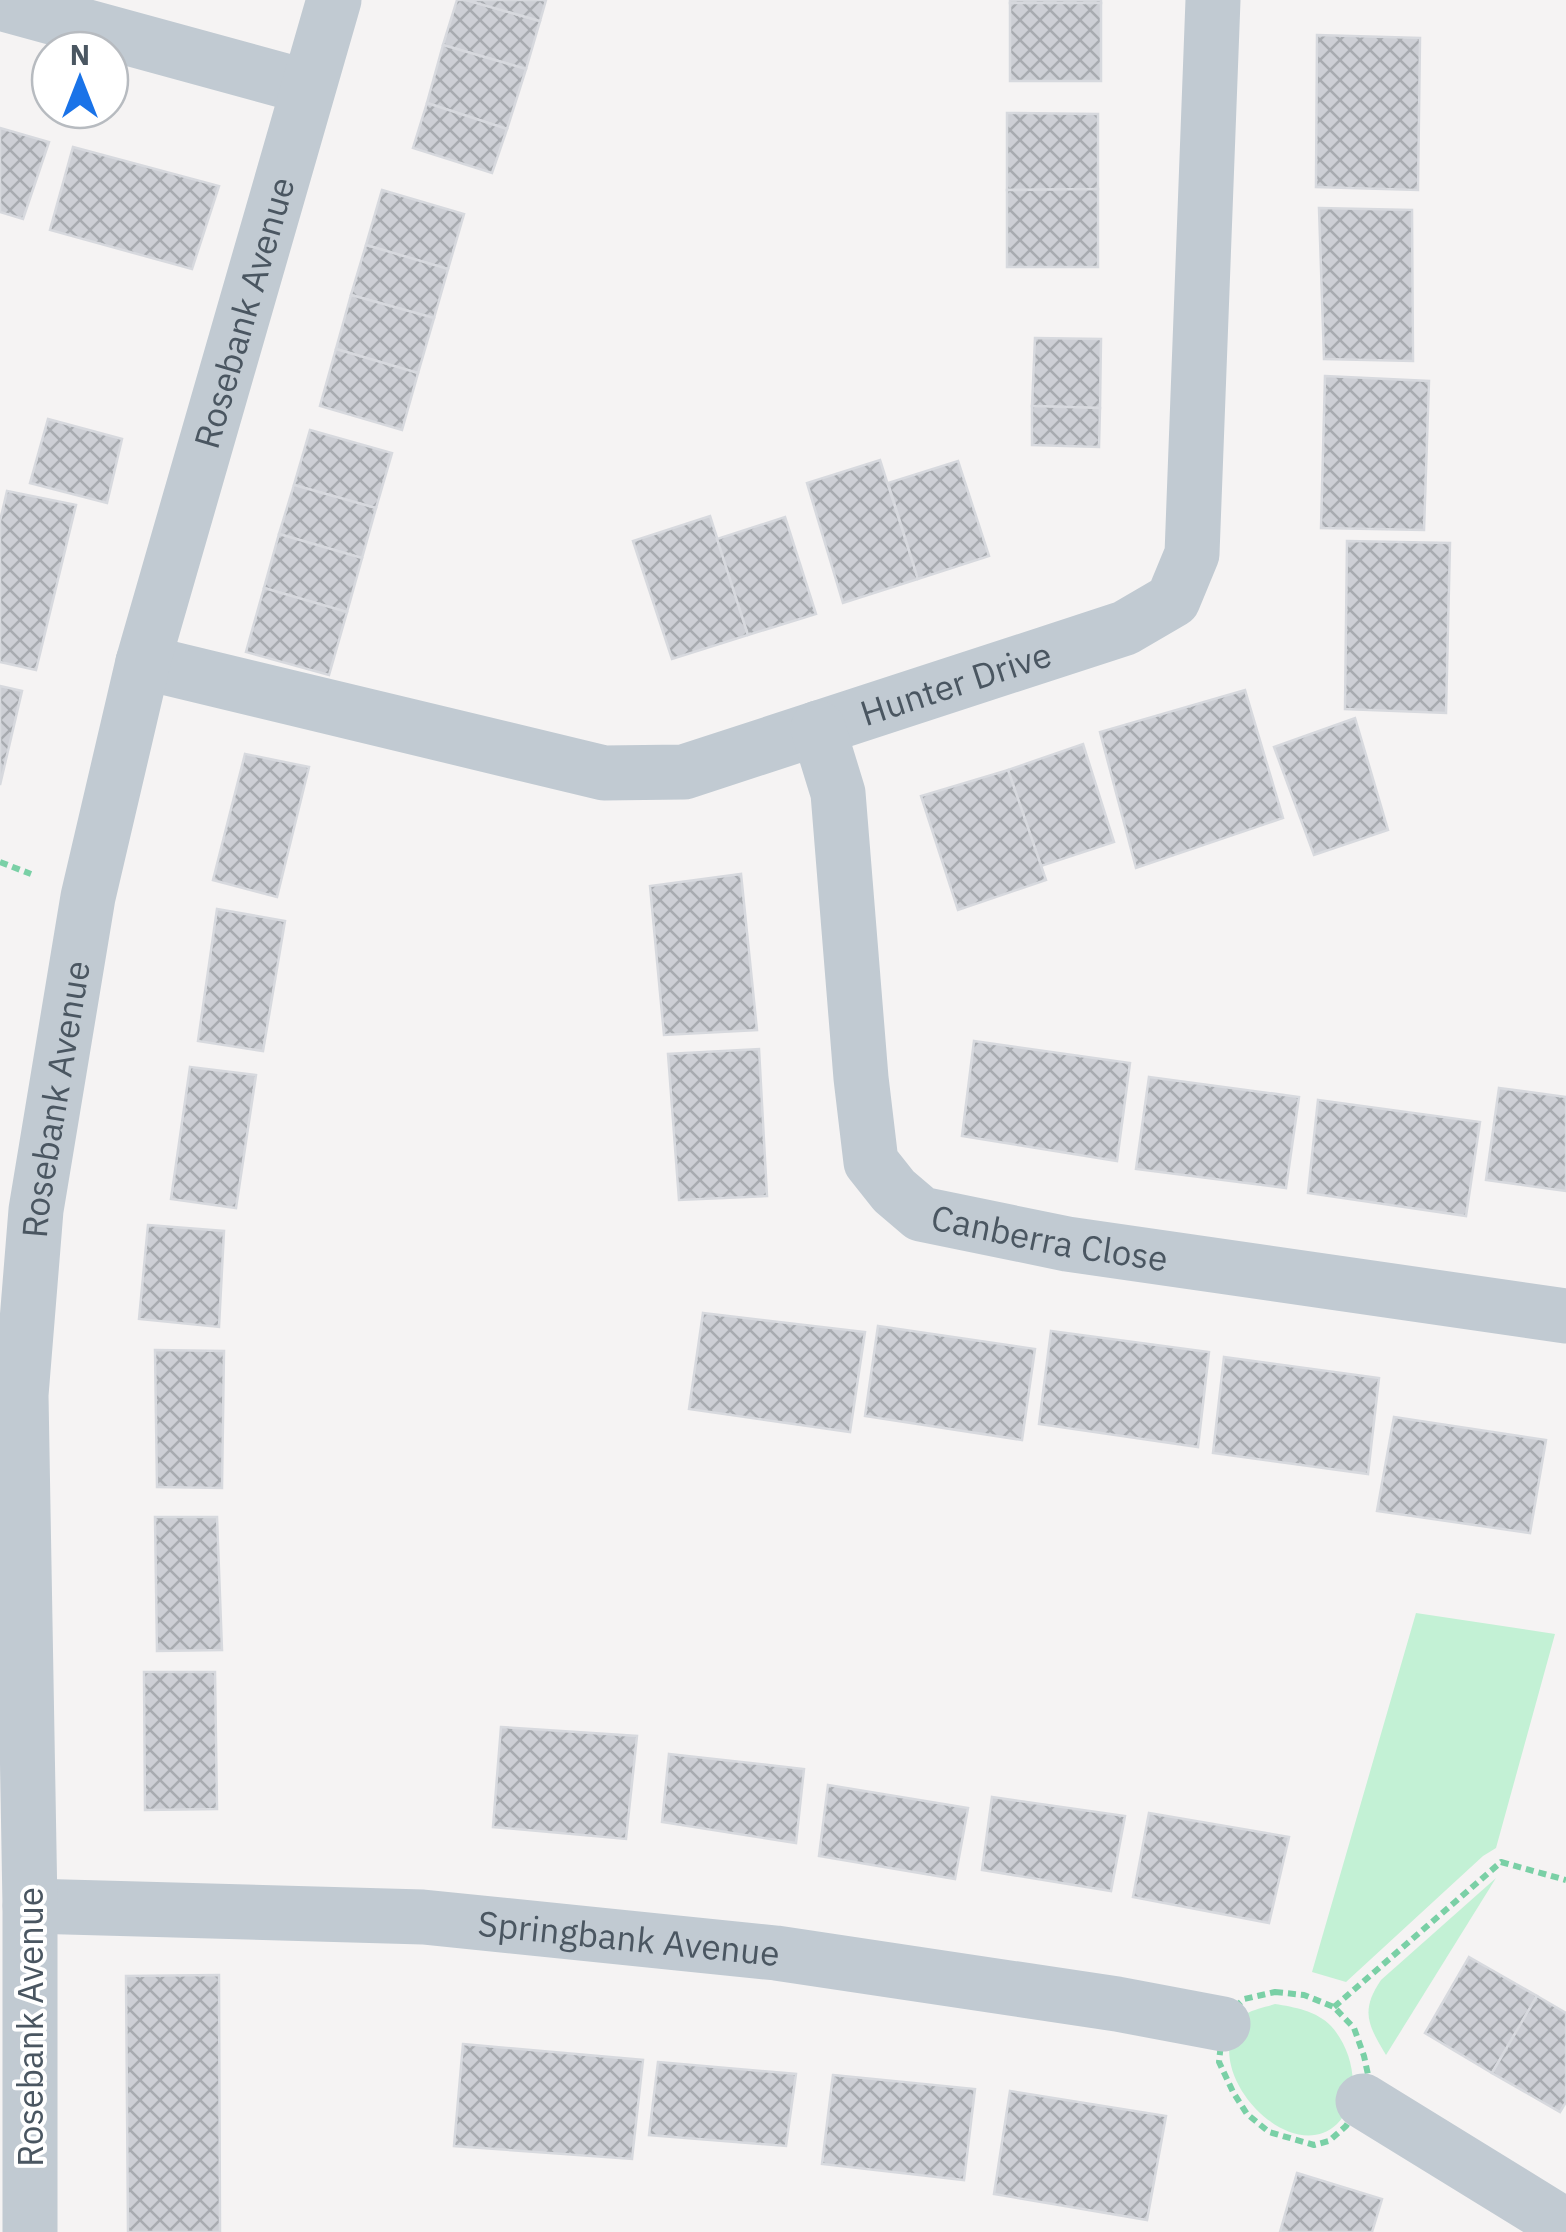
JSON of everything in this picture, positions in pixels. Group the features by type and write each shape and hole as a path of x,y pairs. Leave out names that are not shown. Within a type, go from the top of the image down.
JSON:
{"street":[{"name":"Rosebank Avenue","path":"30,2232 30,1906 21,1395 35,1228 88,896 143,662 334,0"},
{"name":"Hunter Drive","path":"143,662 604,773 684,772 1125,628 1173,600 1192,554 1213,0"},
{"path":"0,3 308,88"},
{"name":"Canberra Close","path":"818,728 838,792 871,1162 894,1191 921,1214 1067,1244 1566,1316"},
{"name":"Springbank Avenue","path":"30,1906 423,1917 776,1953 1117,2004 1223,2024"},
{"path":"1363,2101 1537,2221"}],"path":[{"path":"1334,2007 1501,1862 1566,1880"},
{"path":"1275,1992 1304,1995 1334,2007 1354,2028 1370,2084 1346,2126 1329,2140 1314,2145 1270,2132 1247,2114 1219,2062 1223,2024 1244,1999 1275,1992"}],"green space":[{"path":"1416,1613 1555,1634 1496,1848 1346,1982 1312,1972"},
{"path":"1496,1878 1386,2055 1369,2018 1374,1991 1381,1980"},
{"path":"1275,2004 1305,2010 1325,2021 1339,2036 1350,2061 1353,2088 1345,2113 1337,2124 1316,2135 1294,2133 1271,2122 1237,2082 1230,2058 1232,2034 1246,2014"}],"building":[{"path":"457,0 540,21 526,69 443,45"},
{"path":"466,0 546,0 540,21"},
{"path":"1101,0 1101,3 1010,3"},
{"path":"1010,3 1101,3 1101,81 1010,81"},
{"path":"1317,35 1420,38 1418,190 1316,187"},
{"path":"443,45 526,69 507,129 427,103"},
{"path":"427,103 507,129 492,173 413,148"},
{"path":"1007,113 1098,114 1098,189 1007,190"},
{"path":"0,128 49,142 23,219 0,212"},
{"path":"73,147 219,186 192,269 50,230"},
{"path":"1098,189 1098,267 1007,267 1007,190"},
{"path":"382,190 464,214 448,269 366,245"},
{"path":"1319,208 1412,210 1413,361 1324,359"},
{"path":"366,245 448,269 434,318 351,295"},
{"path":"351,295 434,318 418,373 336,349"},
{"path":"1035,338 1101,339 1100,408 1032,406"},
{"path":"336,349 418,373 402,430 320,406"},
{"path":"1325,376 1429,381 1424,530 1321,528"},
{"path":"1032,406 1100,408 1099,447 1032,445"},
{"path":"48,419 122,439 107,503 30,483"},
{"path":"310,430 392,453 376,508 294,485"},
{"path":"880,460 918,579 843,603 807,483"},
{"path":"958,461 989,556 918,579 888,483"},
{"path":"294,485 376,508 362,558 279,534"},
{"path":"7,491 76,505 36,670 0,662 0,521"},
{"path":"710,516 748,635 672,659 633,541"},
{"path":"785,517 816,614 748,635 717,539"},
{"path":"279,534 362,558 347,612 264,588"},
{"path":"1347,541 1450,543 1446,713 1345,709"},
{"path":"264,588 347,612 329,675 246,652"},
{"path":"0,686 22,691 0,785"},
{"path":"1245,690 1283,818 1136,868 1100,732"},
{"path":"1355,718 1388,830 1314,855 1274,747"},
{"path":"1083,744 1114,842 1041,866 1008,770"},
{"path":"245,754 309,767 277,897 213,880"},
{"path":"1008,770 1046,880 958,910 921,796"},
{"path":"741,874 757,1030 664,1035 650,886"},
{"path":"217,909 285,921 263,1051 198,1041"},
{"path":"974,1041 1130,1063 1117,1161 962,1136"},
{"path":"759,1049 767,1196 679,1200 668,1054"},
{"path":"190,1067 256,1075 236,1208 171,1199"},
{"path":"1149,1077 1299,1097 1286,1188 1136,1169"},
{"path":"1499,1088 1566,1097 1566,1191 1486,1180"},
{"path":"1318,1100 1480,1122 1466,1216 1308,1193"},
{"path":"148,1225 224,1231 219,1327 139,1319"},
{"path":"703,1313 865,1332 850,1432 689,1409"},
{"path":"878,1326 1035,1349 1022,1440 865,1416"},
{"path":"1051,1331 1209,1352 1198,1447 1039,1424"},
{"path":"155,1350 224,1351 222,1488 157,1487"},
{"path":"1224,1357 1379,1378 1368,1474 1213,1453"},
{"path":"1394,1417 1546,1440 1530,1533 1377,1511"},
{"path":"155,1517 217,1517 222,1650 157,1651"},
{"path":"144,1672 215,1672 217,1809 145,1810"},
{"path":"501,1727 637,1736 626,1839 493,1827"},
{"path":"669,1754 804,1769 796,1843 662,1822"},
{"path":"828,1785 968,1808 955,1879 819,1856"},
{"path":"992,1797 1125,1816 1111,1891 982,1870"},
{"path":"1149,1813 1289,1837 1269,1923 1133,1897"},
{"path":"1469,1957 1537,1996 1492,2073 1425,2033"},
{"path":"219,1975 220,2232 128,2232 126,1976"},
{"path":"1537,1996 1566,2013 1566,2102 1560,2112 1492,2073"},
{"path":"463,2044 643,2060 632,2159 454,2146"},
{"path":"658,2062 796,2074 786,2146 649,2135"},
{"path":"833,2075 975,2089 964,2180 822,2164"},
{"path":"1010,2091 1166,2116 1147,2220 994,2194"},
{"path":"1297,2173 1382,2199 1372,2232 1280,2232"}]}
